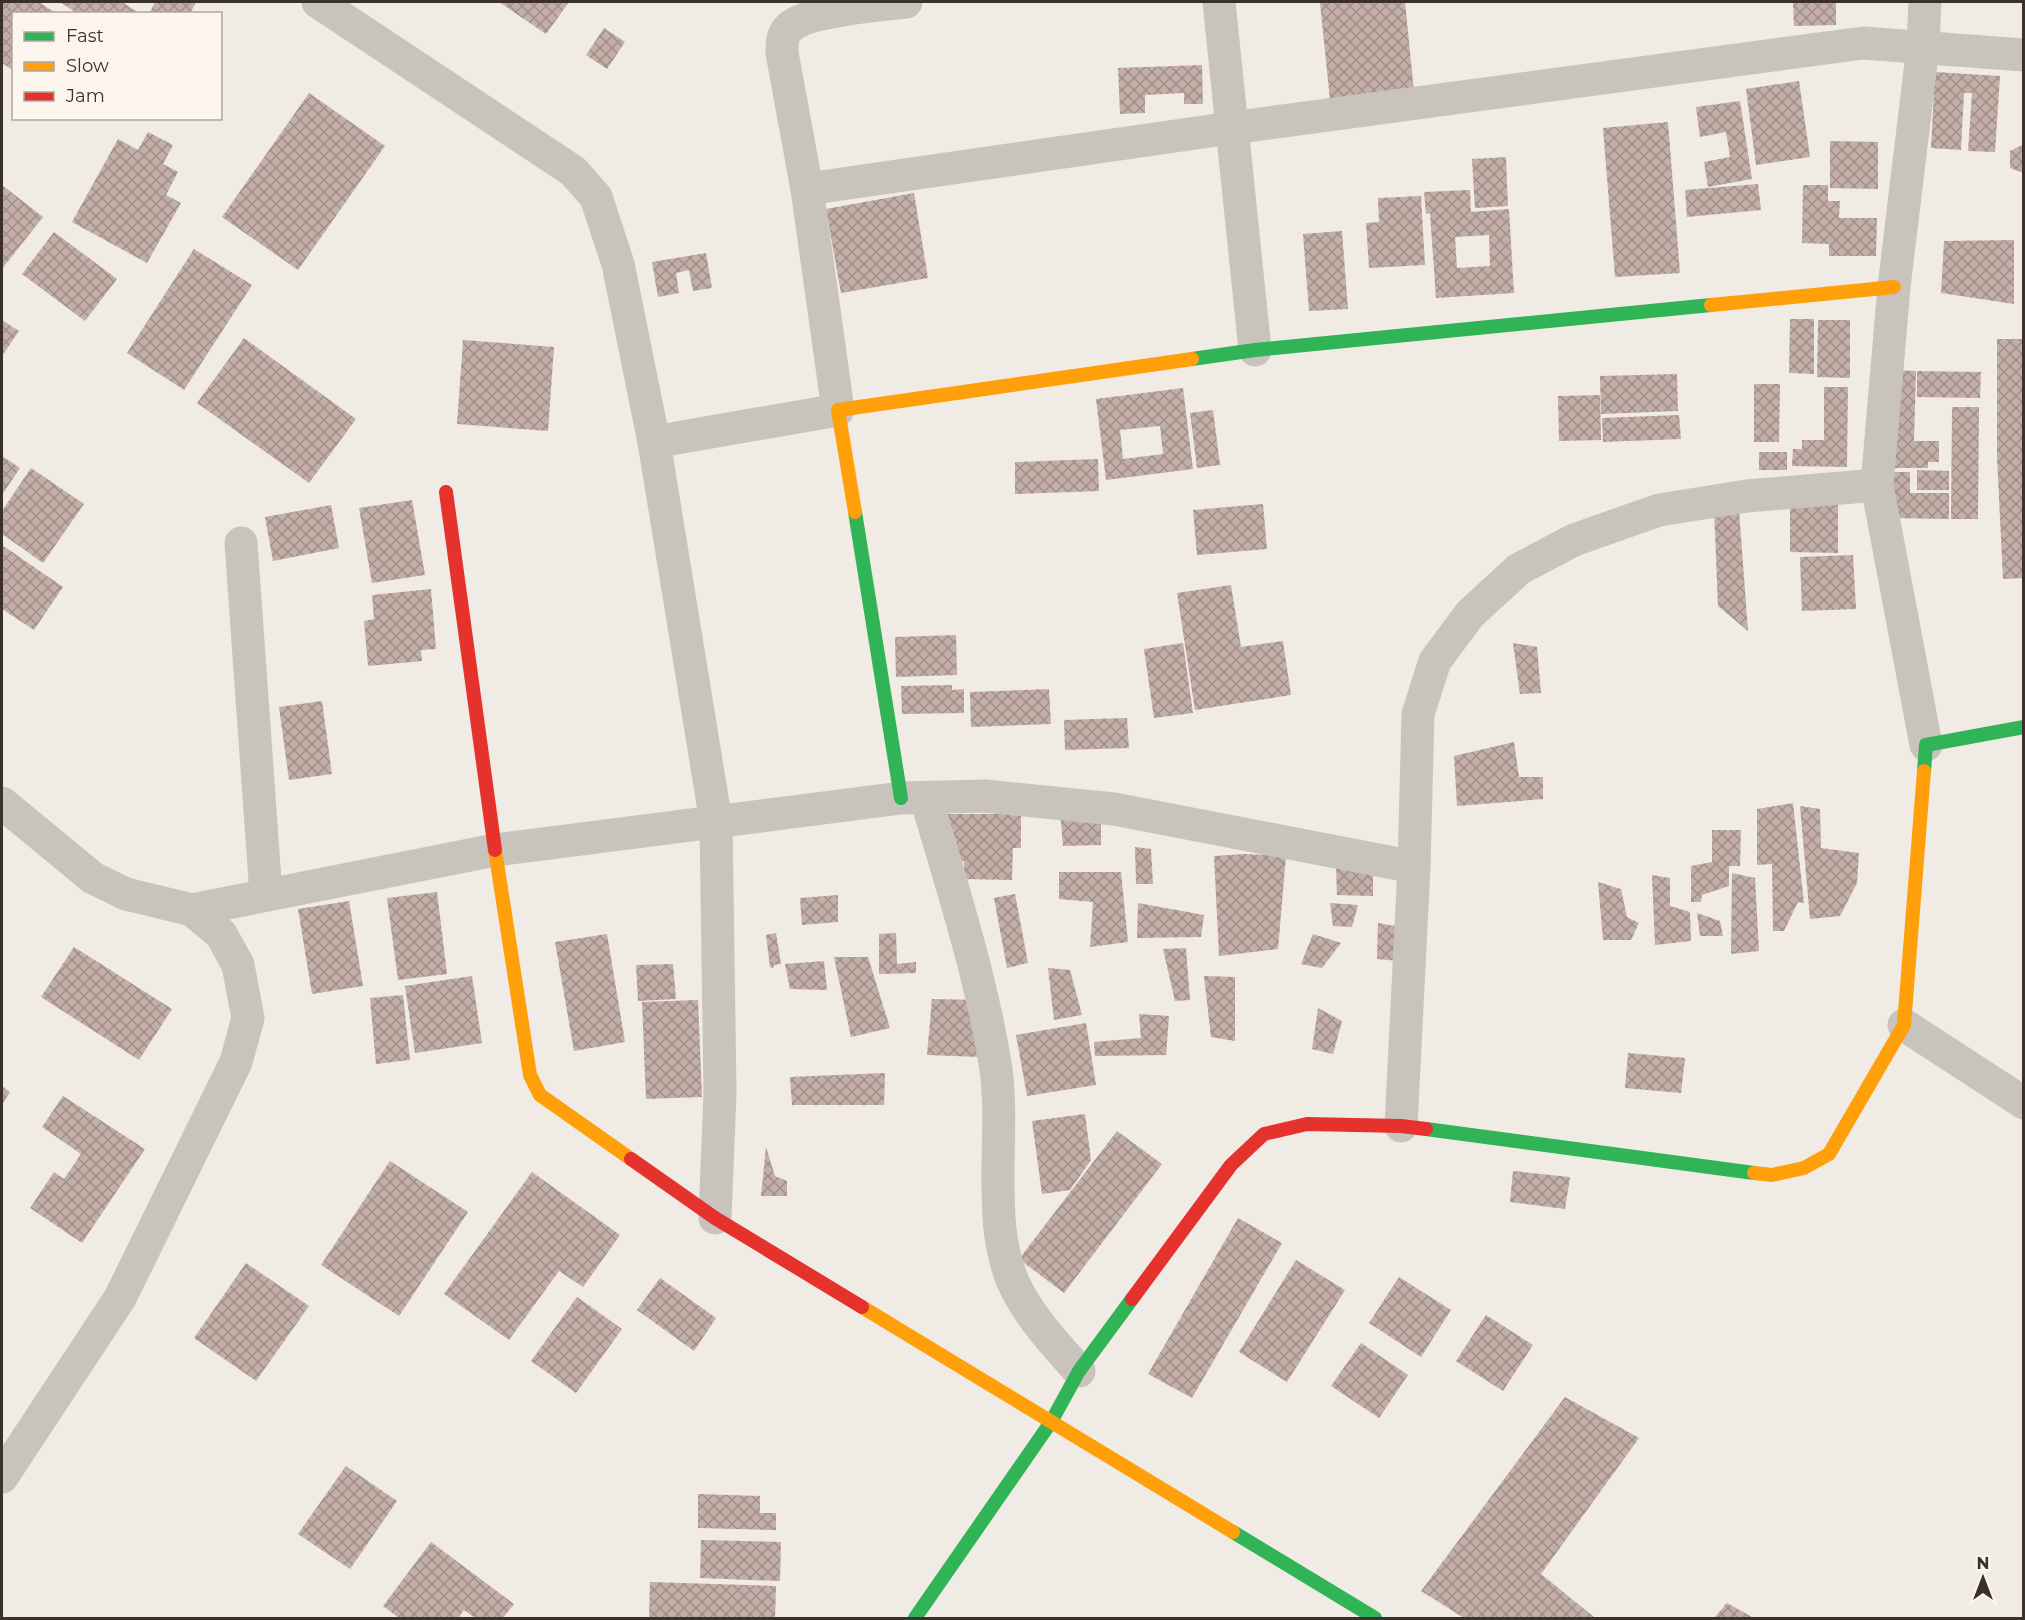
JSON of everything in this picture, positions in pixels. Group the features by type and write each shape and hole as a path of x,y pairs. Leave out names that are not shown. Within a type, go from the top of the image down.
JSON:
{"street":[{"path":"318,2 573,171 596,197 618,264 654,442 716,822 720,1093 715,1218"},
{"path":"906,2 811,16 790,26 783,39 783,53 807,189 838,410 914,798 984,998 998,1078 1000,1238 1016,1290 1039,1326 1079,1371"},
{"path":"1220,2 1255,350"},
{"path":"915,1618 1051,1422 1079,1371 1231,1165 1264,1134 1307,1124 1401,1126 1772,1175 1804,1168 1829,1154 1904,1025 1926,745 1877,485 1894,287 1923,46 1925,2"},
{"path":"807,189 1231,128 1863,43 2024,54"},
{"path":"654,442 838,410 1255,350 1894,287"},
{"path":"1401,1126 1414,867 1418,714 1435,661 1470,614 1519,569 1574,540 1659,510 1747,496 1877,485"},
{"path":"446,492 495,850 530,1075 540,1095 715,1218 1375,1618"},
{"path":"241,543 266,895"},
{"path":"1926,745 2024,727"},
{"path":"2,803 93,878 126,894 192,910 495,850 914,798 985,796 1114,809 1414,867"},
{"path":"2,1477 120,1298 236,1062 248,1018 238,965 221,934 192,910"},
{"path":"1904,1025 2024,1103"}],"building":[{"path":"2,2 39,2 54,12 12,12 12,70 2,63"},
{"path":"60,2 122,2 136,11 135,12 75,12"},
{"path":"155,2 196,2 191,12 150,12"},
{"path":"499,2 569,2 546,34"},
{"path":"1405,2 1414,92 1330,100 1320,3"},
{"path":"1836,2 1836,25 1794,26 1793,3"},
{"path":"604,28 625,42 607,69 586,55"},
{"path":"1202,65 1203,104 1184,104 1184,93 1145,95 1145,113 1120,114 1118,68"},
{"path":"1935,72 2000,76 1995,152 1968,151 1972,93 1964,93 1961,150 1931,148"},
{"path":"1799,81 1810,157 1756,165 1746,89"},
{"path":"309,93 385,146 298,270 222,217"},
{"path":"1740,101 1752,179 1708,187 1704,162 1730,157 1726,132 1700,137 1696,107"},
{"path":"1668,122 1680,273 1615,277 1603,128"},
{"path":"148,132 173,145 163,164 178,172 166,195 181,203 147,263 72,222 118,139 138,150"},
{"path":"1830,141 1878,142 1878,189 1830,188"},
{"path":"2024,144 2024,173 2010,168 2010,151"},
{"path":"1506,157 1508,206 1475,208 1472,159"},
{"path":"1758,184 1761,210 1687,217 1685,190"},
{"path":"2,185 43,217 2,269"},
{"path":"1803,185 1828,185 1828,201 1840,201 1839,218 1877,218 1876,256 1829,256 1829,244 1802,243"},
{"path":"1470,190 1471,212 1509,209 1514,293 1436,298 1430,213 1426,214 1424,192","holes":["1489,235 1490,266 1457,268 1455,237"]},
{"path":"914,193 928,278 841,293 826,209"},
{"path":"1421,196 1425,265 1369,268 1366,223 1379,222 1378,198"},
{"path":"1342,231 1348,309 1309,311 1303,234"},
{"path":"54,232 117,279 85,321 22,274"},
{"path":"2014,240 2014,304 1941,293 1944,241"},
{"path":"194,249 252,285 184,390 127,353"},
{"path":"706,253 712,288 693,291 689,270 676,273 679,293 658,297 652,262"},
{"path":"1790,319 1814,319 1814,374 1789,373"},
{"path":"2,320 19,331 2,356"},
{"path":"1818,320 1850,320 1850,378 1817,377"},
{"path":"244,338 356,419 309,483 197,403"},
{"path":"1997,339 2024,339 2024,578 2003,579 1997,457"},
{"path":"463,340 554,347 548,431 457,424"},
{"path":"1892,370 1916,371 1914,441 1939,441 1939,462 1928,462 1928,468 1890,468"},
{"path":"1917,371 1981,372 1980,398 1917,397"},
{"path":"1677,374 1678,411 1601,414 1600,376"},
{"path":"1754,384 1780,384 1779,442 1754,442"},
{"path":"1824,387 1848,387 1847,467 1792,466 1793,449 1802,449 1802,440 1824,440"},
{"path":"1183,388 1193,469 1106,480 1096,399","holes":["1160,426 1163,454 1123,459 1120,430"]},
{"path":"1600,395 1601,440 1559,441 1558,396"},
{"path":"1952,407 1979,407 1978,519 1951,519"},
{"path":"1213,410 1220,465 1197,468 1190,413"},
{"path":"1679,415 1681,439 1603,442 1602,418"},
{"path":"1759,452 1787,452 1787,470 1759,470"},
{"path":"2,456 20,468 2,495"},
{"path":"1098,459 1099,491 1015,494 1015,462"},
{"path":"31,468 84,504 43,563 2,534 2,511"},
{"path":"1917,470 1949,471 1949,490 1917,490"},
{"path":"1890,472 1910,472 1910,493 1949,493 1949,519 1890,518"},
{"path":"1790,499 1838,499 1838,553 1790,552"},
{"path":"412,500 425,575 372,583 359,508"},
{"path":"1263,504 1267,549 1197,555 1193,510"},
{"path":"331,505 339,548 273,561 265,517"},
{"path":"1714,509 1739,510 1748,631 1718,606"},
{"path":"2,545 63,587 34,630 2,609"},
{"path":"1853,555 1856,609 1802,611 1800,557"},
{"path":"1231,585 1241,647 1283,641 1291,695 1195,710 1177,593"},
{"path":"431,589 436,649 421,650 422,661 368,666 364,621 374,619 372,595"},
{"path":"956,635 957,675 896,677 895,637"},
{"path":"1183,643 1193,713 1154,718 1144,649"},
{"path":"1513,643 1537,647 1541,693 1520,694"},
{"path":"952,685 952,690 964,689 964,713 902,714 901,686"},
{"path":"1049,689 1051,724 971,727 970,692"},
{"path":"322,701 332,774 289,780 279,707"},
{"path":"1127,718 1129,748 1065,750 1064,720"},
{"path":"1514,742 1519,777 1543,777 1543,799 1457,806 1454,756"},
{"path":"1793,803 1804,903 1798,902 1784,931 1773,931 1772,864 1757,865 1757,809"},
{"path":"1800,806 1820,809 1821,848 1859,853 1857,883 1840,916 1810,919"},
{"path":"1060,811 1101,816 1101,845 1063,846"},
{"path":"948,814 1021,814 1021,848 1013,848 1012,880 964,879 964,861 947,861"},
{"path":"1712,830 1741,830 1740,866 1729,866 1729,886 1702,895 1701,902 1691,902 1691,866 1712,862"},
{"path":"1135,847 1151,849 1153,884 1136,884"},
{"path":"1244,854 1286,856 1278,949 1219,956 1214,856"},
{"path":"1336,866 1373,870 1373,896 1337,895"},
{"path":"1059,872 1121,872 1128,942 1090,947 1093,902 1059,899"},
{"path":"1732,873 1755,878 1759,951 1731,954"},
{"path":"1652,875 1670,878 1670,906 1690,912 1691,941 1655,945"},
{"path":"1598,882 1621,889 1627,917 1639,923 1631,940 1603,940"},
{"path":"437,892 447,974 398,980 387,898"},
{"path":"1015,894 1028,963 1007,968 994,898"},
{"path":"838,895 838,922 802,925 800,898"},
{"path":"349,901 363,986 312,994 298,909"},
{"path":"1138,903 1204,915 1201,937 1137,938"},
{"path":"1330,903 1358,905 1352,927 1333,926"},
{"path":"1697,913 1720,921 1723,936 1700,936"},
{"path":"1378,923 1400,927 1399,961 1377,959"},
{"path":"776,933 781,964 774,965 773,968 770,967 766,935"},
{"path":"896,933 897,964 916,962 916,973 879,974 879,934"},
{"path":"607,934 625,1042 574,1051 555,942"},
{"path":"1313,934 1341,943 1322,968 1301,964"},
{"path":"74,947 172,1009 139,1060 41,997"},
{"path":"1186,948 1190,1000 1175,1001 1163,949"},
{"path":"834,957 868,957 890,1028 851,1037"},
{"path":"824,961 827,990 790,989 785,964"},
{"path":"673,964 676,999 638,1001 636,965"},
{"path":"1048,968 1070,970 1082,1015 1054,1020"},
{"path":"472,976 482,1043 415,1053 405,986"},
{"path":"1204,976 1235,977 1235,1041 1211,1037"},
{"path":"403,995 410,1060 376,1064 370,998"},
{"path":"932,999 982,1000 981,1057 927,1055"},
{"path":"698,1000 702,1097 646,1099 642,1002"},
{"path":"1318,1008 1342,1021 1333,1054 1312,1049"},
{"path":"1139,1014 1169,1016 1166,1055 1095,1056 1094,1042 1141,1038"},
{"path":"1086,1023 1096,1085 1027,1096 1016,1035"},
{"path":"1628,1053 1685,1058 1681,1093 1625,1088"},
{"path":"885,1073 884,1105 792,1105 790,1077"},
{"path":"2,1086 10,1092 2,1105"},
{"path":"63,1096 145,1149 82,1243 30,1208 54,1172 64,1179 81,1154 42,1127"},
{"path":"1085,1114 1091,1160 1070,1190 1042,1194 1032,1121"},
{"path":"1117,1131 1162,1164 1064,1293 1019,1259"},
{"path":"766,1147 775,1176 787,1181 787,1196 761,1196"},
{"path":"390,1161 468,1212 399,1316 321,1265"},
{"path":"1513,1171 1570,1177 1565,1209 1510,1202"},
{"path":"532,1172 620,1235 583,1287 559,1271 509,1340 444,1294"},
{"path":"1238,1218 1282,1243 1192,1398 1148,1374"},
{"path":"1296,1260 1345,1290 1287,1382 1239,1352"},
{"path":"246,1263 309,1306 256,1381 194,1338"},
{"path":"1399,1277 1451,1310 1421,1357 1369,1323"},
{"path":"660,1278 716,1318 694,1351 637,1310"},
{"path":"577,1297 622,1329 576,1393 531,1361"},
{"path":"1486,1315 1533,1345 1503,1391 1456,1361"},
{"path":"1361,1343 1408,1375 1379,1418 1331,1386"},
{"path":"1565,1397 1639,1438 1541,1574 1594,1617 1464,1618 1421,1591"},
{"path":"346,1466 397,1501 350,1569 298,1534"},
{"path":"698,1494 760,1496 760,1513 776,1513 776,1530 698,1528"},
{"path":"701,1540 781,1542 780,1581 700,1578"},
{"path":"431,1542 514,1604 503,1618 475,1618 464,1610 458,1618 399,1618 383,1606"},
{"path":"650,1582 776,1586 775,1618 649,1618"},
{"path":"1727,1603 1754,1618 1714,1618"}],"traffic: fast":[{"path":"1192,359 1255,350 1711,305"},
{"path":"855,512 901,798"},
{"path":"1924,771 1926,745 2024,727"},
{"path":"1426,1129 1754,1173"},
{"path":"915,1618 1051,1422 1079,1371 1132,1299"},
{"path":"1233,1532 1375,1618"}],"traffic: slow":[{"path":"1711,305 1894,287"},
{"path":"855,512 838,410 1192,359"},
{"path":"1754,1173 1772,1175 1804,1168 1829,1154 1904,1025 1924,771"},
{"path":"495,850 530,1075 540,1095 631,1159"},
{"path":"862,1307 1233,1532"}],"traffic: jam":[{"path":"446,492 495,850"},
{"path":"1132,1299 1231,1165 1264,1134 1307,1124 1401,1126 1426,1129"},
{"path":"631,1159 715,1218 862,1307"}]}
